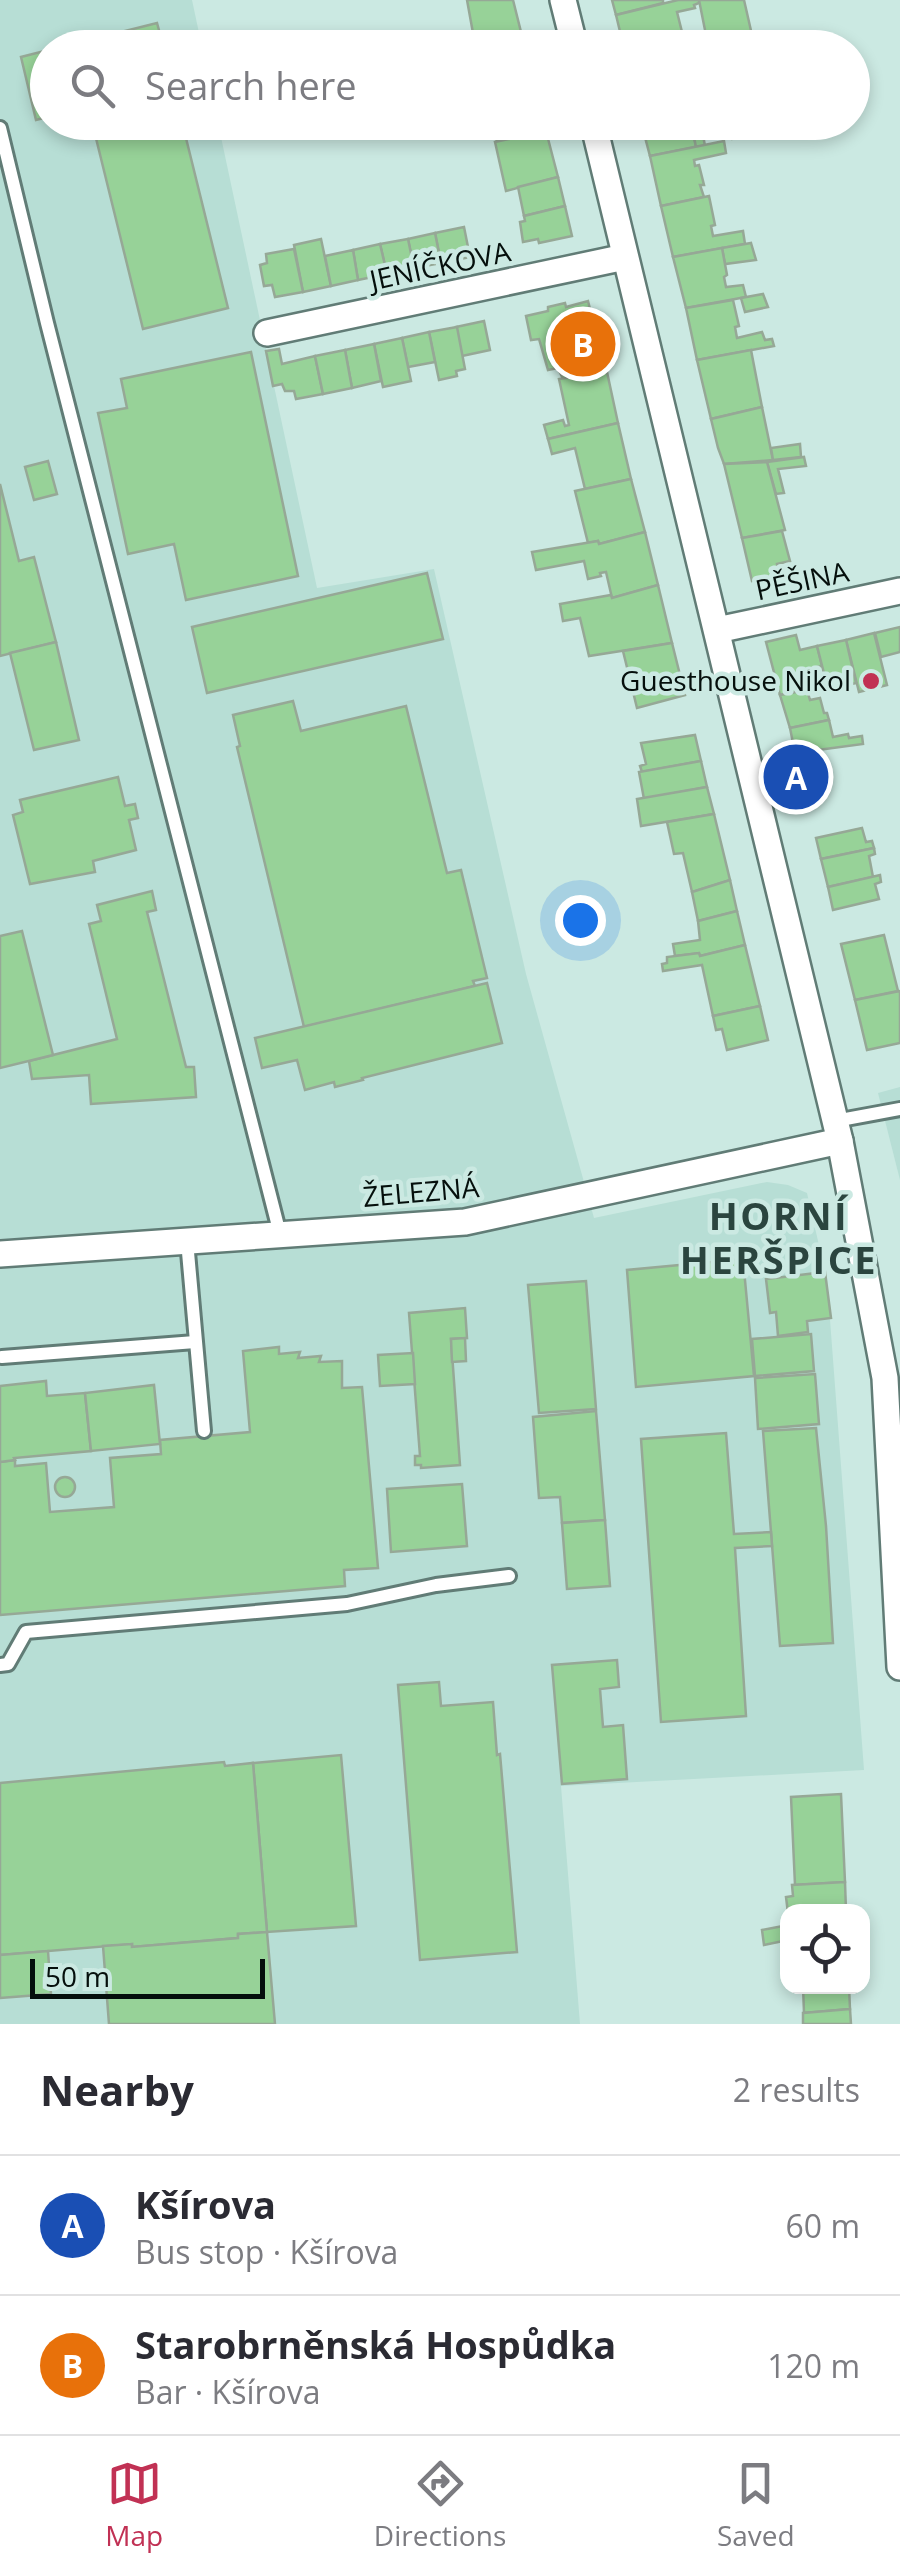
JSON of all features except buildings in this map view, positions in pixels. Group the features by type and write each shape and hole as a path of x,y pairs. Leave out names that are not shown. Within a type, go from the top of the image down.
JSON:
{"street":[{"path":"563,0 570,30"},
{"path":"597,140 838,1131 892,1377 900,1667"},
{"name":"JENÍČKOVA","path":"266,333 625,257"},
{"name":"PĚŠINA","path":"716,630 900,592"},
{"name":"ŽELEZNÁ","path":"0,1254 465,1222 838,1131"}],"lane":[{"path":"0,128 280,1234"},
{"path":"838,1131 900,1109"},
{"path":"187,1241 204,1431"},
{"path":"2,1357 194,1342"},
{"path":"0,1665 8,1664 26,1632 347,1604 436,1584 510,1576"}],"shaded area":[{"path":"0,0 192,0 198,30 30,30 30,140 222,140 317,588 434,569 526,974 594,1218 767,1182 807,1193 827,1280 864,1770 561,1786 580,2024 0,2024"},
{"path":"900,1087 900,1180 878,1093"}],"place":[{"name":"Starobrněnská Hospůdka","path":"583,344"},
{"name":"Guesthouse Nikol","path":"871,681"},
{"name":"Kšírova","path":"796,777"}],"district":[{"name":"HORNÍ HERŠPICE","path":"779,1239"}]}
